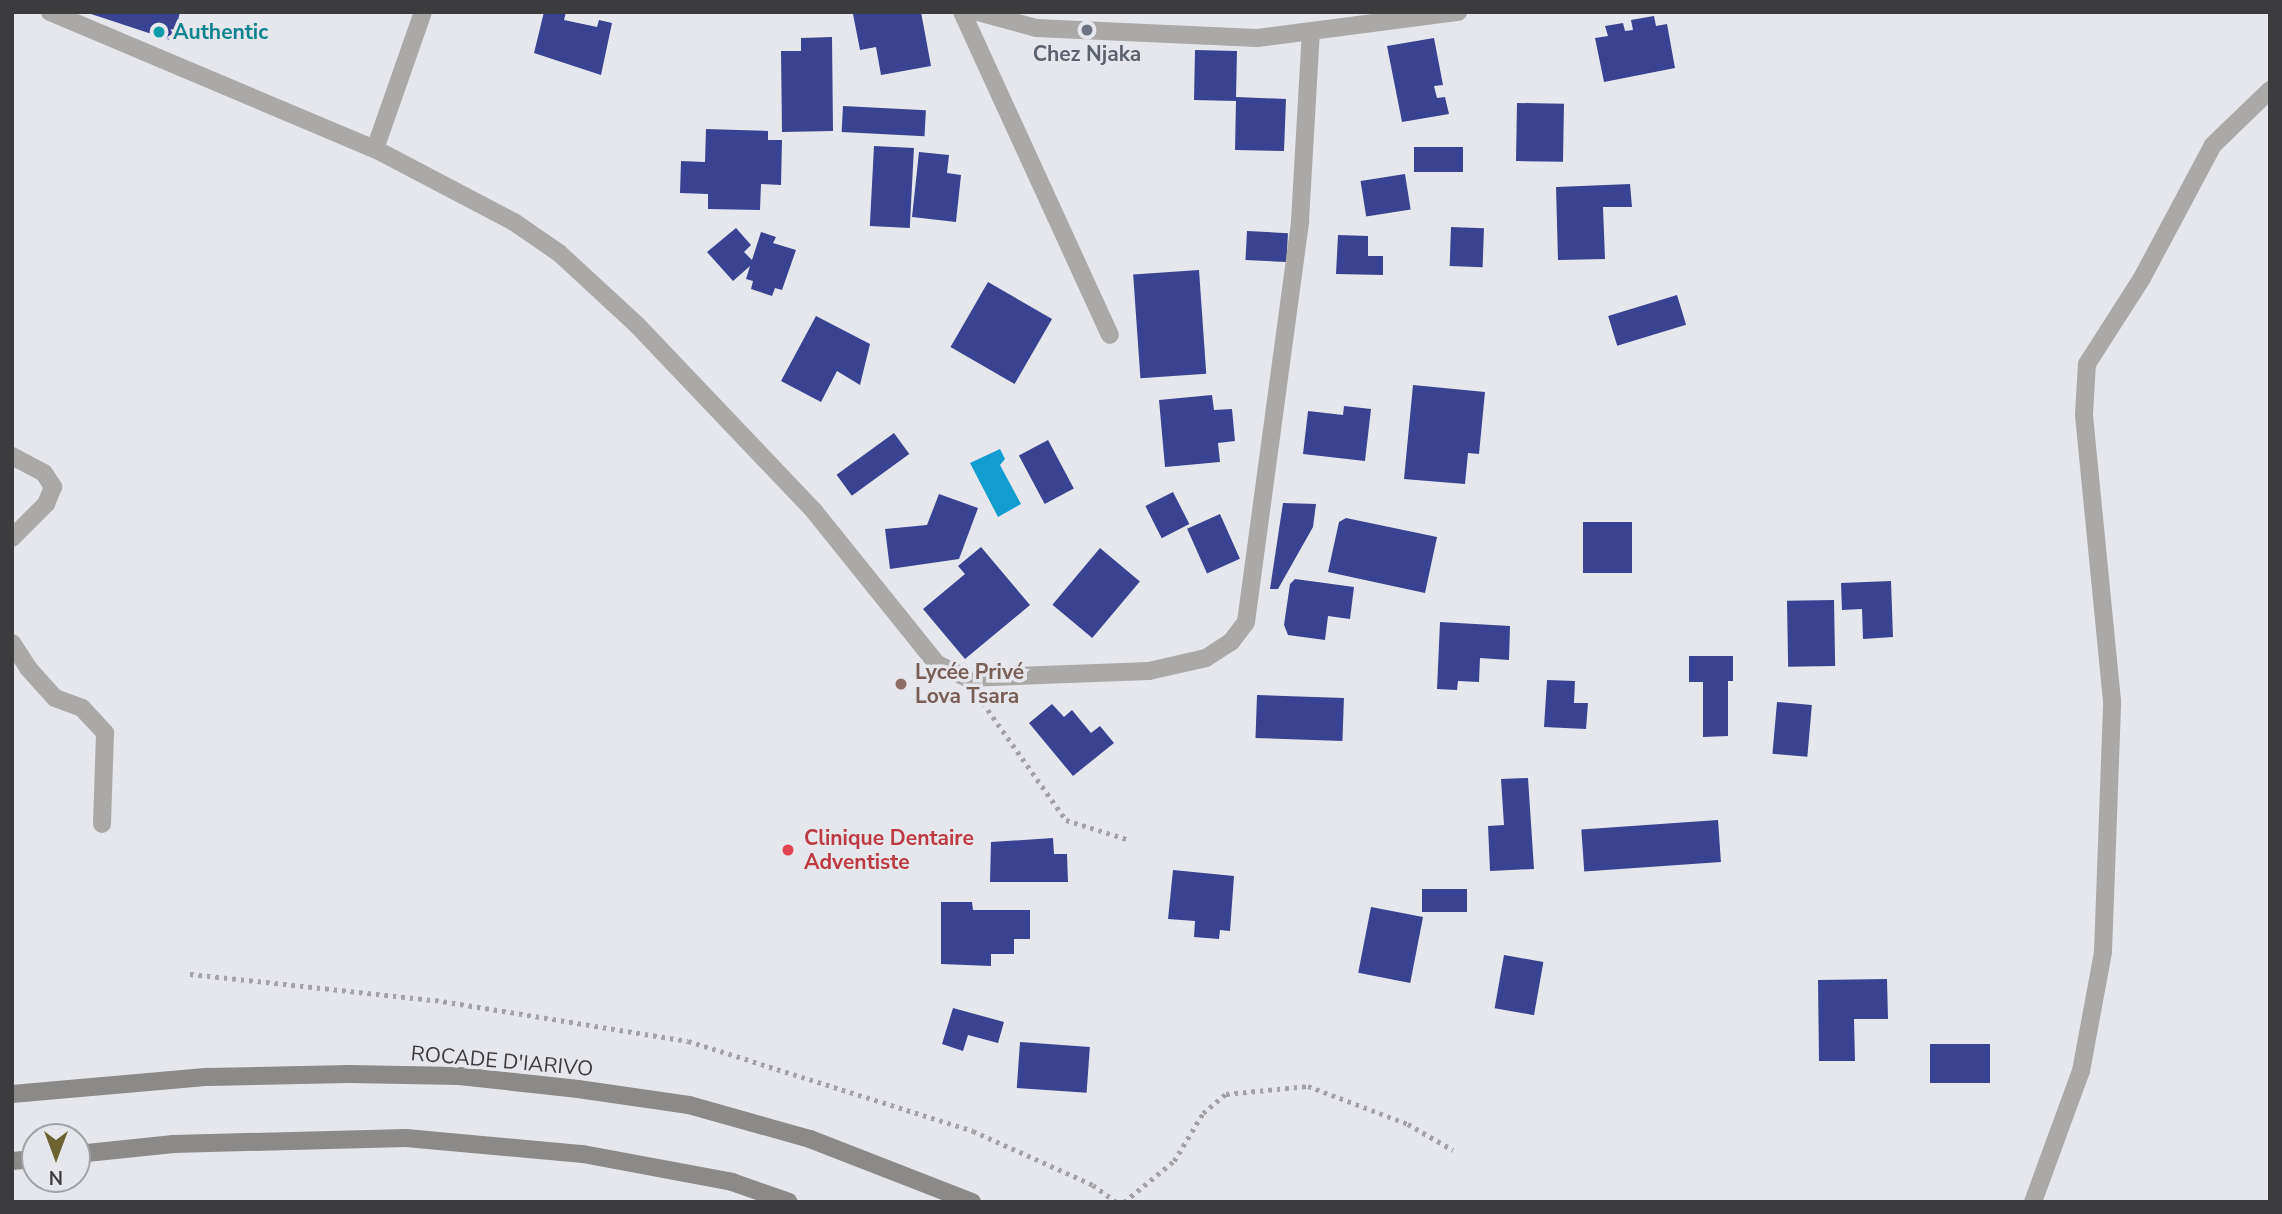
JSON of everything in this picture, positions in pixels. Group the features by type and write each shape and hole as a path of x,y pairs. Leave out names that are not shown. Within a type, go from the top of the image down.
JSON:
{"main road":[{"name":"ROCADE D'IARIVO","path":"12,1094 208,1077 349,1074 459,1076 578,1089 689,1105 810,1139 972,1202"},
{"path":"91,1153 173,1144 406,1139 583,1154 732,1182 789,1202"}],"street":[{"path":"50,12 375,149 514,222 597,285 814,511 937,664 967,678 1149,671 1206,658 1231,642 1246,622 1300,220 1311,33"},
{"path":"375,149 423,12"},
{"path":"962,12 1110,335"},
{"path":"978,12 1036,28 1130,36 1257,38 1458,12"},
{"path":"2033,1202 2081,1071 2103,952 2112,701 2084,414 2087,364 2142,278 2213,145 2270,90"},
{"path":"12,456 44,473 53,487 47,504 12,538"},
{"path":"12,643 28,668 55,698 82,708 105,733 102,824"}],"path":[{"path":"967,678 1066,820 1130,839"},
{"path":"190,974 435,1000 688,1041 973,1132 1093,1185 1116,1202"},
{"path":"1124,1202 1174,1161 1203,1113 1226,1094 1308,1086 1408,1124 1453,1150"}],"water":[{"path":"1000,449 1005,459 1000,465 1021,504 998,517 970,463"}],"building":[{"name":"Authentic","path":"85,12 180,12 173,41"},
{"path":"544,12 566,12 564,20 597,27 599,20 612,23 601,75 534,53"},
{"path":"921,12 931,66 881,75 876,47 860,50 853,14"},
{"path":"1654,16 1656,26 1667,24 1675,68 1604,82 1595,38 1608,36 1605,26 1623,23 1625,31 1633,30 1631,20"},
{"path":"832,37 833,131 782,132 781,51 801,51 801,38"},
{"path":"1434,38 1443,85 1434,86 1437,98 1445,97 1449,114 1402,122 1387,46"},
{"path":"1195,50 1237,51 1236,97 1286,99 1284,151 1235,150 1236,101 1194,100"},
{"path":"1517,103 1564,104 1563,162 1516,161"},
{"path":"843,106 926,110 925,136 842,132"},
{"path":"706,129 768,131 768,140 782,140 781,185 761,184 760,210 708,209 708,194 680,193 681,161 705,162"},
{"path":"874,146 914,148 910,228 870,226"},
{"path":"1414,147 1463,147 1463,172 1414,172"},
{"path":"919,152 949,155 947,173 961,175 956,222 912,217"},
{"path":"1405,174 1411,210 1366,217 1361,181"},
{"path":"1630,184 1632,207 1603,207 1605,259 1558,260 1556,187"},
{"path":"1451,227 1484,228 1483,267 1450,266"},
{"path":"736,228 751,245 744,252 752,260 761,232 776,237 773,243 796,250 782,290 775,288 772,296 751,289 753,281 746,279 750,266 733,281 707,252"},
{"path":"1247,231 1288,233 1286,262 1245,260"},
{"path":"1338,235 1368,236 1368,256 1383,256 1383,275 1336,274"},
{"path":"1199,270 1206,374 1140,378 1133,275"},
{"path":"988,282 1052,319 1015,384 950,347"},
{"path":"1677,295 1686,325 1617,346 1608,316"},
{"path":"816,316 870,344 860,385 837,371 821,402 781,381"},
{"path":"1413,385 1485,392 1479,454 1468,453 1465,484 1404,479"},
{"path":"1212,395 1214,410 1232,409 1235,441 1218,443 1220,462 1165,467 1159,400"},
{"path":"1344,406 1371,409 1365,461 1303,454 1308,411 1343,415"},
{"path":"894,433 909,454 852,496 837,475"},
{"path":"1048,440 1074,489 1045,504 1019,455"},
{"path":"1173,492 1189,524 1162,538 1145,506"},
{"path":"939,494 978,508 959,559 890,569 885,529 927,525"},
{"path":"1283,503 1316,504 1313,527 1278,589 1270,589"},
{"path":"1220,514 1240,559 1207,573 1187,529"},
{"path":"1346,518 1437,537 1425,593 1328,572 1339,522"},
{"path":"1583,522 1632,522 1632,573 1583,573"},
{"path":"981,547 1030,605 965,659 923,609 965,574 958,566"},
{"path":"1100,548 1140,581 1092,638 1052,605"},
{"path":"1295,579 1354,587 1350,619 1328,616 1325,640 1288,635 1284,625 1290,584"},
{"path":"1891,581 1893,637 1863,639 1862,609 1842,610 1841,583"},
{"path":"1834,600 1835,666 1788,667 1787,601"},
{"path":"1440,622 1510,626 1509,660 1480,658 1479,682 1458,681 1457,690 1437,689"},
{"path":"1689,656 1733,656 1733,681 1728,681 1728,736 1703,737 1703,682 1689,682"},
{"path":"1547,680 1575,681 1574,703 1588,703 1586,729 1544,727"},
{"path":"1257,695 1344,698 1342,741 1255,738"},
{"path":"1777,702 1812,705 1807,757 1772,754"},
{"path":"1052,704 1064,717 1072,710 1091,733 1100,726 1114,743 1073,776 1029,723"},
{"path":"1528,778 1534,869 1490,871 1488,826 1504,825 1501,779"},
{"path":"1718,820 1721,862 1584,871 1581,830"},
{"path":"1053,838 1054,854 1067,854 1068,882 990,882 991,842"},
{"path":"1173,870 1234,876 1230,931 1220,930 1219,939 1194,937 1195,921 1168,919"},
{"path":"1422,889 1467,889 1467,912 1422,912"},
{"path":"941,902 972,902 973,910 1030,910 1030,939 1014,939 1014,954 991,954 991,966 941,964"},
{"path":"1371,907 1423,917 1410,983 1358,973"},
{"path":"1504,955 1543,962 1534,1015 1495,1008"},
{"path":"1887,979 1888,1019 1854,1019 1855,1061 1819,1061 1818,980"},
{"path":"953,1008 1004,1022 998,1043 968,1035 963,1051 942,1044"},
{"path":"1020,1042 1090,1047 1087,1093 1017,1088"},
{"path":"1930,1044 1990,1044 1990,1083 1930,1083"}],"place":[{"name":"Chez Njaka","path":"1087,30"},
{"name":"Authentic","path":"159,32"},
{"name":"Lycée Privé Lova Tsara","path":"901,684"},
{"name":"Clinique Dentaire Adventiste","path":"788,850"}]}
